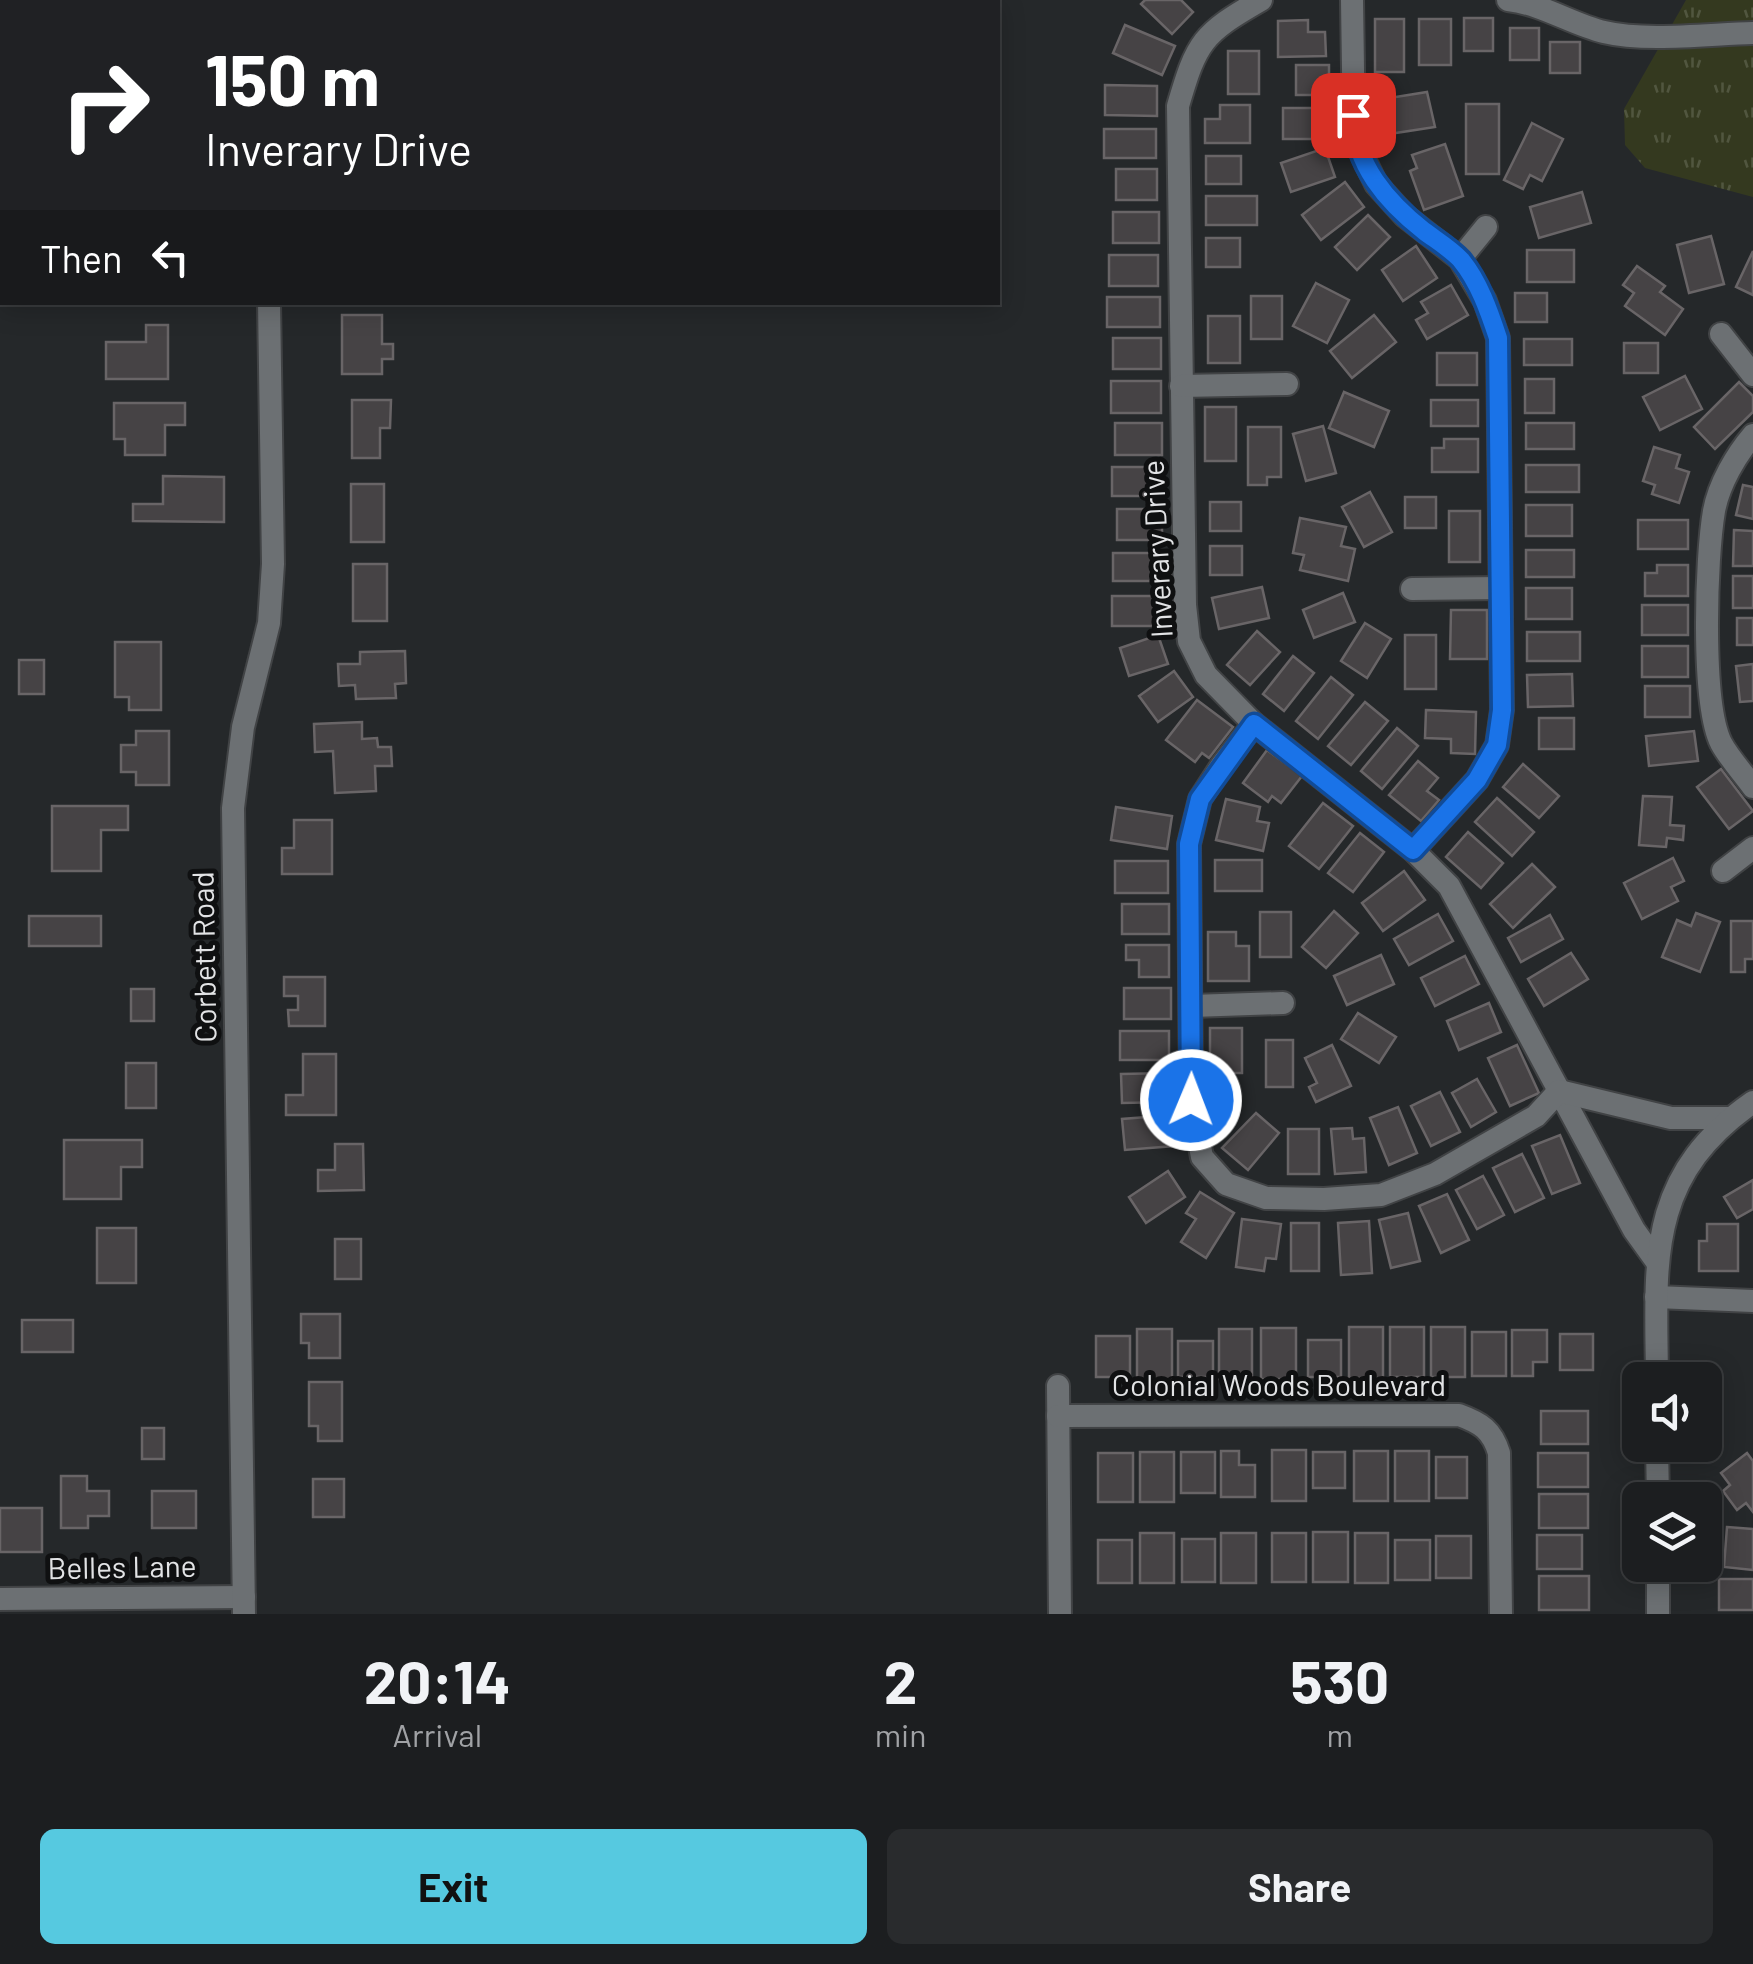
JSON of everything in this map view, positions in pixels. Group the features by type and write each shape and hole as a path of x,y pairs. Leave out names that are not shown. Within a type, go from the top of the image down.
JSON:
{"street":[{"name":"Inverary Drive","path":"1261,0 1218,25 1192,56 1178,106 1180,386 1189,641 1206,674 1254,724 1413,850 1449,886 1634,1230 1657,1262"},
{"path":"1352,0 1354,138 1376,184 1405,216 1460,259 1486,301 1498,338 1502,710 1497,745 1477,780 1413,850"},
{"path":"1508,0 1530,3 1606,32 1668,36 1753,33"},
{"path":"1460,259 1486,228"},
{"name":"Corbett Road","path":"244,1605 233,808 243,726 269,623 269,305"},
{"path":"1721,334 1753,375"},
{"path":"1180,386 1286,384"},
{"path":"1753,435 1738,452 1715,508 1709,580 1708,682 1720,741 1753,787"},
{"path":"1412,589 1500,588"},
{"path":"1254,724 1200,799 1189,844 1191,1100 1202,1156 1226,1184 1266,1198 1381,1196 1435,1174 1536,1116 1559,1092 1671,1118 1731,1118"},
{"path":"1723,872 1753,848"},
{"path":"1192,1006 1283,1003"},
{"path":"1657,1362 1657,1262 1669,1202 1697,1150 1753,1102"},
{"path":"1656,1297 1753,1302"},
{"path":"1058,1386 1060,1614"},
{"name":"Colonial Woods Boulevard","path":"1058,1416 1459,1415 1477,1422 1493,1434 1500,1453 1501,1614"},
{"path":"1658,1582 1658,1614"},
{"name":"Belles Lane","path":"0,1600 244,1605"}],"green space":[{"path":"1686,0 1753,0 1753,197 1645,168 1625,145 1624,109"}],"building":[{"path":"1145,0 1181,0 1193,12 1172,34 1141,4"},
{"path":"1464,18 1493,18 1493,51 1464,51"},
{"path":"1375,19 1404,19 1404,72 1375,72"},
{"path":"1419,19 1451,19 1451,65 1419,65"},
{"path":"1308,20 1308,32 1325,32 1326,56 1278,57 1278,21"},
{"path":"1125,25 1175,46 1162,75 1113,53"},
{"path":"1510,28 1539,28 1539,60 1510,60"},
{"path":"1550,42 1580,42 1580,73 1550,73"},
{"path":"1228,51 1259,51 1259,94 1228,94"},
{"path":"1296,65 1329,65 1329,95 1296,95"},
{"path":"1105,85 1157,86 1157,116 1105,115"},
{"path":"1427,92 1435,127 1389,134 1386,123 1381,124 1377,100"},
{"path":"1466,104 1499,104 1499,174 1466,174"},
{"path":"1220,105 1250,105 1250,143 1205,143 1205,119 1220,119"},
{"path":"1283,108 1329,108 1329,139 1283,139"},
{"path":"1532,123 1563,139 1542,181 1530,175 1523,189 1504,180"},
{"path":"1104,129 1156,129 1156,158 1104,158"},
{"path":"1445,144 1463,196 1424,210 1410,171 1417,168 1412,155"},
{"path":"1325,148 1335,177 1291,192 1281,163"},
{"path":"1206,156 1241,156 1241,184 1206,184"},
{"path":"1116,169 1157,169 1157,200 1116,200"},
{"path":"1345,182 1364,207 1321,240 1302,215"},
{"path":"1582,192 1591,223 1539,238 1530,207"},
{"path":"1206,196 1257,196 1257,225 1206,225"},
{"path":"1113,212 1159,212 1159,243 1113,243"},
{"path":"1368,215 1390,237 1357,270 1335,247"},
{"path":"1711,236 1724,284 1689,293 1677,245"},
{"path":"1206,238 1240,238 1240,267 1206,267"},
{"path":"1416,246 1437,278 1403,301 1382,270"},
{"path":"1527,250 1574,250 1574,282 1527,282"},
{"path":"1753,251 1753,295 1736,287"},
{"path":"1109,255 1158,255 1158,286 1109,286"},
{"path":"1637,266 1665,286 1660,292 1683,309 1665,335 1625,306 1634,293 1623,285"},
{"path":"1316,283 1349,300 1327,343 1293,326"},
{"path":"1451,285 1468,315 1427,339 1416,320 1428,313 1421,302"},
{"path":"1515,293 1547,293 1547,322 1515,322"},
{"path":"1251,296 1282,296 1282,339 1251,339"},
{"path":"1107,297 1160,297 1160,327 1107,327"},
{"path":"342,315 382,315 382,344 393,344 393,359 382,359 382,374 342,374"},
{"path":"1374,315 1396,342 1352,378 1330,351"},
{"path":"1208,316 1240,316 1240,363 1208,363"},
{"path":"146,325 168,325 168,379 106,379 106,342 146,342"},
{"path":"1113,338 1161,338 1161,369 1113,369"},
{"path":"1524,339 1572,339 1572,365 1524,365"},
{"path":"1624,343 1658,343 1658,373 1624,373"},
{"path":"1437,353 1477,353 1477,385 1437,385"},
{"path":"1685,376 1702,409 1660,430 1643,397"},
{"path":"1525,379 1554,379 1554,413 1525,413"},
{"path":"1111,381 1161,381 1161,413 1111,413"},
{"path":"1739,382 1753,396 1753,412 1715,449 1694,427"},
{"path":"1344,392 1389,411 1374,447 1329,428"},
{"path":"352,400 391,400 390,428 380,428 380,458 352,458"},
{"path":"1431,400 1478,400 1478,426 1431,426"},
{"path":"114,403 185,403 185,425 165,425 165,455 125,455 125,439 114,439"},
{"path":"1205,407 1236,407 1236,461 1205,461"},
{"path":"1115,423 1162,423 1162,455 1115,455"},
{"path":"1526,423 1574,423 1574,449 1526,449"},
{"path":"1323,426 1336,473 1306,481 1293,434"},
{"path":"1248,427 1281,427 1281,477 1267,477 1267,485 1248,485"},
{"path":"1444,439 1478,439 1478,472 1432,472 1432,448 1444,448"},
{"path":"1654,447 1680,455 1676,468 1689,472 1679,503 1652,494 1655,485 1643,481"},
{"path":"1526,465 1579,465 1579,492 1526,492"},
{"path":"1112,467 1162,467 1162,496 1112,496"},
{"path":"163,476 224,477 224,522 133,521 133,504 163,504"},
{"path":"351,484 384,484 384,542 351,542"},
{"path":"1743,485 1753,487 1753,519 1736,515"},
{"path":"1370,492 1392,532 1364,547 1342,507"},
{"path":"1405,497 1436,497 1436,528 1405,528"},
{"path":"1210,502 1241,502 1241,531 1210,531"},
{"path":"1526,505 1572,505 1572,536 1526,536"},
{"path":"1117,509 1162,509 1162,540 1117,540"},
{"path":"1449,511 1480,511 1480,562 1449,562"},
{"path":"1300,518 1346,527 1341,546 1355,549 1348,581 1300,570 1304,555 1293,553"},
{"path":"1638,520 1688,520 1688,549 1638,549"},
{"path":"1734,530 1753,531 1753,566 1733,566"},
{"path":"1210,546 1242,546 1242,575 1210,575"},
{"path":"1526,550 1574,550 1574,577 1526,577"},
{"path":"1113,553 1171,553 1171,581 1113,581"},
{"path":"353,564 387,564 387,621 353,621"},
{"path":"1657,565 1688,565 1688,596 1645,596 1645,573 1657,573"},
{"path":"1733,576 1753,576 1753,608 1733,608"},
{"path":"1262,587 1269,618 1219,629 1212,598"},
{"path":"1526,588 1572,588 1572,619 1526,619"},
{"path":"1343,593 1355,622 1314,638 1303,610"},
{"path":"1112,596 1165,596 1165,626 1112,626"},
{"path":"1642,605 1688,605 1688,635 1642,635"},
{"path":"1451,610 1487,610 1487,659 1450,659"},
{"path":"1737,618 1753,618 1753,645 1737,645"},
{"path":"1365,623 1391,639 1367,678 1341,661"},
{"path":"1257,631 1280,652 1250,685 1227,665"},
{"path":"1527,632 1580,632 1580,661 1527,661"},
{"path":"1158,635 1168,664 1129,676 1120,648"},
{"path":"1405,635 1436,635 1436,689 1405,689"},
{"path":"115,642 161,642 161,710 129,710 129,697 115,697"},
{"path":"1642,646 1688,646 1688,677 1642,677"},
{"path":"405,651 406,683 395,684 396,698 356,699 355,685 339,686 338,664 360,664 360,652"},
{"path":"1293,656 1314,673 1284,711 1263,694"},
{"path":"19,660 44,660 44,694 19,694"},
{"path":"1753,664 1753,701 1740,702 1736,666"},
{"path":"1174,671 1193,697 1158,722 1139,696"},
{"path":"1572,674 1573,706 1528,707 1527,675"},
{"path":"1331,677 1353,695 1318,739 1296,721"},
{"path":"1645,686 1690,686 1690,717 1645,717"},
{"path":"1197,700 1233,727 1209,758 1202,753 1195,762 1166,740"},
{"path":"1365,702 1388,721 1351,765 1328,746"},
{"path":"1426,710 1476,712 1475,754 1451,753 1451,739 1425,738"},
{"path":"1539,718 1574,718 1574,749 1539,749"},
{"path":"362,722 362,739 377,738 378,747 391,747 392,766 375,766 376,791 335,793 333,751 315,752 314,724"},
{"path":"1397,728 1418,746 1382,789 1361,771"},
{"path":"136,731 169,731 169,785 136,785 136,772 121,772 121,745 136,745"},
{"path":"1694,731 1698,761 1649,766 1646,736"},
{"path":"1267,750 1302,776 1281,803 1272,796 1268,802 1243,783"},
{"path":"1418,761 1438,778 1427,791 1439,800 1421,821 1389,795"},
{"path":"1523,764 1559,796 1539,818 1503,787"},
{"path":"1721,769 1753,811 1729,829 1697,787"},
{"path":"1643,796 1672,797 1670,825 1684,826 1683,840 1667,838 1666,847 1639,845"},
{"path":"1497,798 1534,832 1512,856 1475,822"},
{"path":"1226,799 1260,807 1257,821 1269,823 1263,851 1216,840"},
{"path":"1323,803 1353,826 1319,869 1289,846"},
{"path":"52,806 128,806 128,830 101,830 101,871 52,871"},
{"path":"1116,807 1172,816 1167,849 1111,840"},
{"path":"294,820 332,820 332,874 282,874 282,848 294,848"},
{"path":"1468,832 1503,863 1481,888 1446,857"},
{"path":"1360,833 1384,852 1353,892 1328,873"},
{"path":"1673,858 1684,881 1671,887 1678,901 1642,919 1624,883"},
{"path":"1215,860 1262,860 1262,891 1215,891"},
{"path":"1115,861 1168,861 1168,893 1115,893"},
{"path":"1532,864 1555,887 1513,928 1490,904"},
{"path":"1404,871 1425,900 1383,931 1362,903"},
{"path":"1122,904 1169,904 1169,934 1122,934"},
{"path":"1334,911 1358,933 1326,968 1302,947"},
{"path":"1260,912 1291,912 1291,957 1260,957"},
{"path":"1696,913 1720,922 1700,972 1662,957 1677,920 1691,926"},
{"path":"1438,914 1453,941 1409,965 1394,939"},
{"path":"1550,915 1563,939 1521,962 1508,938"},
{"path":"29,916 101,916 101,946 29,946"},
{"path":"1731,921 1753,921 1753,959 1745,959 1745,972 1731,972"},
{"path":"1208,932 1236,932 1236,946 1249,946 1249,981 1208,981"},
{"path":"1126,945 1169,945 1169,977 1139,977 1139,960 1126,960"},
{"path":"1571,953 1588,979 1544,1006 1528,979"},
{"path":"1381,955 1394,984 1347,1005 1334,976"},
{"path":"1465,956 1479,984 1435,1006 1421,978"},
{"path":"284,977 325,977 325,1026 289,1026 288,1010 298,1010 298,996 284,996"},
{"path":"1124,988 1171,988 1171,1019 1124,1019"},
{"path":"131,989 154,989 154,1021 131,1021"},
{"path":"1489,1003 1501,1032 1459,1050 1447,1021"},
{"path":"1358,1013 1396,1037 1379,1063 1341,1039"},
{"path":"1210,1028 1242,1028 1242,1073 1210,1073"},
{"path":"1120,1031 1169,1031 1169,1060 1120,1060"},
{"path":"1266,1040 1293,1040 1293,1087 1266,1087"},
{"path":"1332,1045 1351,1086 1316,1102 1309,1087 1317,1083 1305,1058"},
{"path":"1517,1045 1539,1093 1510,1106 1488,1058"},
{"path":"303,1054 336,1054 336,1115 286,1115 286,1095 303,1095"},
{"path":"126,1063 156,1063 156,1108 126,1108"},
{"path":"1171,1073 1171,1102 1122,1103 1121,1074"},
{"path":"1477,1079 1496,1112 1471,1127 1452,1093"},
{"path":"1440,1092 1460,1132 1431,1146 1411,1106"},
{"path":"1398,1107 1417,1153 1389,1165 1370,1118"},
{"path":"1256,1113 1279,1133 1248,1170 1222,1148"},
{"path":"1172,1115 1174,1146 1125,1150 1122,1119"},
{"path":"1352,1128 1353,1139 1364,1138 1366,1172 1335,1174 1331,1129"},
{"path":"1288,1129 1319,1129 1319,1174 1288,1174"},
{"path":"1560,1135 1580,1183 1552,1194 1532,1146"},
{"path":"64,1140 142,1140 142,1167 121,1167 121,1199 64,1199"},
{"path":"335,1144 363,1144 364,1190 318,1191 318,1170 335,1170"},
{"path":"1522,1154 1544,1198 1515,1212 1493,1168"},
{"path":"1168,1171 1185,1197 1146,1223 1129,1197"},
{"path":"1483,1176 1504,1215 1477,1229 1456,1190"},
{"path":"1753,1180 1753,1209 1737,1218 1724,1197"},
{"path":"1200,1192 1234,1213 1206,1258 1181,1242 1196,1219 1186,1213"},
{"path":"1447,1194 1469,1240 1441,1253 1419,1206"},
{"path":"1408,1213 1420,1261 1391,1268 1379,1220"},
{"path":"1242,1219 1281,1224 1276,1259 1266,1258 1264,1271 1236,1267"},
{"path":"1369,1221 1372,1273 1341,1275 1338,1223"},
{"path":"1291,1223 1319,1223 1319,1271 1291,1271"},
{"path":"1707,1224 1738,1224 1738,1271 1699,1271 1699,1241 1707,1241"},
{"path":"97,1228 136,1228 136,1283 97,1283"},
{"path":"335,1239 361,1239 361,1279 335,1279"},
{"path":"301,1314 340,1314 340,1358 309,1358 309,1343 301,1343"},
{"path":"22,1320 73,1320 73,1352 22,1352"},
{"path":"1349,1327 1383,1327 1383,1378 1349,1378"},
{"path":"1390,1327 1424,1327 1424,1377 1390,1377"},
{"path":"1431,1327 1465,1327 1465,1377 1431,1377"},
{"path":"1261,1328 1296,1328 1296,1379 1261,1379"},
{"path":"1137,1329 1172,1329 1172,1380 1137,1380"},
{"path":"1219,1329 1252,1329 1252,1379 1219,1379"},
{"path":"1512,1330 1547,1330 1547,1362 1533,1362 1533,1376 1512,1376"},
{"path":"1472,1332 1506,1332 1506,1376 1472,1376"},
{"path":"1560,1334 1593,1334 1593,1370 1560,1370"},
{"path":"1096,1336 1130,1336 1130,1377 1096,1377"},
{"path":"1308,1340 1341,1340 1341,1377 1308,1377"},
{"path":"1178,1341 1213,1341 1213,1377 1178,1377"},
{"path":"309,1382 342,1382 342,1441 318,1441 318,1426 309,1426"},
{"path":"1541,1411 1588,1411 1588,1444 1541,1444"},
{"path":"142,1428 164,1428 164,1459 142,1459"},
{"path":"1272,1450 1306,1450 1306,1501 1272,1501"},
{"path":"1221,1451 1239,1451 1239,1465 1255,1465 1255,1497 1221,1497"},
{"path":"1354,1451 1388,1451 1388,1501 1354,1501"},
{"path":"1395,1451 1429,1451 1429,1501 1395,1501"},
{"path":"1140,1452 1174,1452 1174,1502 1140,1502"},
{"path":"1181,1452 1215,1452 1215,1493 1181,1493"},
{"path":"1313,1452 1345,1452 1345,1488 1313,1488"},
{"path":"1098,1453 1133,1453 1133,1502 1098,1502"},
{"path":"1538,1453 1588,1453 1588,1487 1538,1487"},
{"path":"1747,1453 1753,1461 1753,1512 1746,1503 1737,1510 1723,1491 1730,1485 1721,1473"},
{"path":"1436,1457 1467,1457 1467,1498 1436,1498"},
{"path":"61,1476 87,1476 87,1491 109,1491 109,1516 88,1516 88,1528 61,1528"},
{"path":"313,1479 344,1479 344,1517 313,1517"},
{"path":"152,1491 196,1491 196,1528 152,1528"},
{"path":"1539,1494 1588,1494 1588,1528 1539,1528"},
{"path":"0,1508 42,1508 42,1552 0,1552"},
{"path":"1727,1527 1753,1529 1753,1570 1724,1567"},
{"path":"1313,1532 1348,1532 1348,1582 1313,1582"},
{"path":"1140,1533 1174,1533 1174,1583 1140,1583"},
{"path":"1221,1533 1256,1533 1256,1583 1221,1583"},
{"path":"1272,1533 1306,1533 1306,1582 1272,1582"},
{"path":"1355,1533 1388,1533 1388,1583 1355,1583"},
{"path":"1537,1535 1582,1535 1582,1569 1537,1569"},
{"path":"1436,1536 1471,1536 1471,1578 1436,1578"},
{"path":"1182,1539 1215,1539 1215,1582 1182,1582"},
{"path":"1098,1540 1132,1540 1132,1583 1098,1583"},
{"path":"1395,1540 1430,1540 1430,1580 1395,1580"},
{"path":"1539,1576 1589,1576 1589,1610 1539,1610"},
{"path":"1722,1579 1753,1579 1753,1610 1719,1610"}],"route":[{"path":"1191,1100 1189,844 1200,799 1254,724 1413,850 1477,780 1497,745 1502,710 1498,338 1486,301 1460,259 1405,216 1376,184 1354,138 1353,115"}]}
